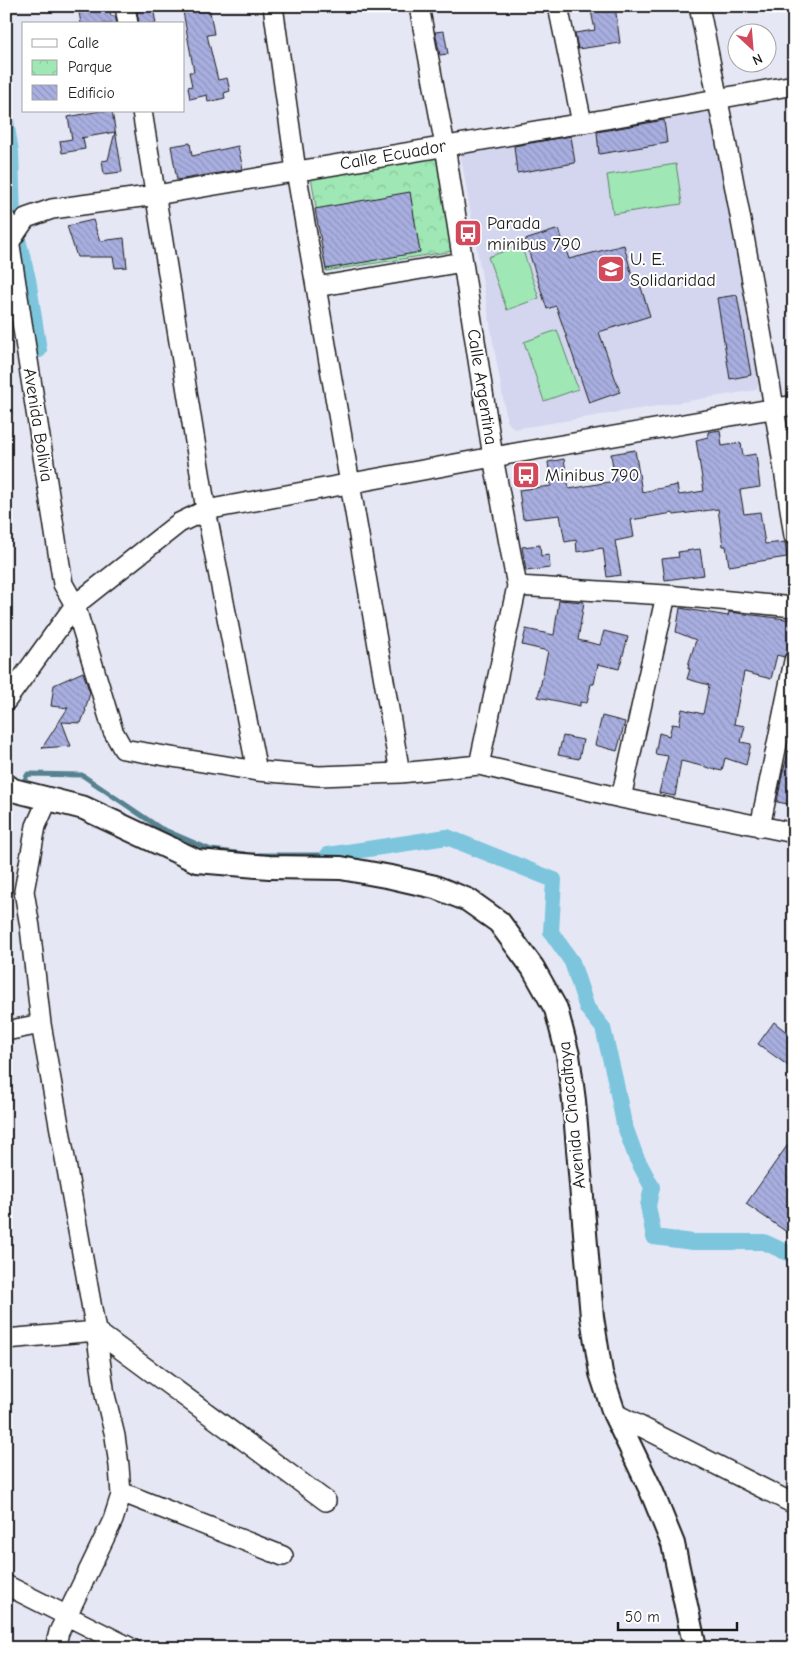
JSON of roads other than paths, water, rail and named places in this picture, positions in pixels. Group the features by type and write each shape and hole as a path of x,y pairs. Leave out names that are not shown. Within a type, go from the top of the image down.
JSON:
{"street":[{"path":"125,6 128,22"},
{"path":"273,6 296,171 400,773"},
{"name":"Calle Argentina","path":"419,6 445,146 493,457 517,586 479,765"},
{"path":"558,6 582,123"},
{"path":"699,6 775,408 794,536"},
{"name":"Calle Ecuador","path":"8,244 26,218 52,209 296,171 718,100 794,85"},
{"path":"142,112 206,510 257,771"},
{"name":"Avenida Bolivia","path":"6,220 8,244 63,584 75,605 113,731 123,748 257,771 320,776 400,773 479,765 621,798 794,833"},
{"path":"316,287 463,262"},
{"path":"6,701 75,605 179,523 206,510 794,404"},
{"path":"517,586 666,595 794,607"},
{"path":"621,798 666,595"},
{"path":"760,827 794,661"},
{"name":"Avenida Chacaltaya","path":"6,785 13,790 84,808 197,861 270,867 340,868 391,877 435,887 468,900 498,922 533,968 556,1010 568,1054 574,1101 592,1317 601,1373 614,1413 651,1490 673,1544 695,1648"},
{"path":"48,799 36,826 15,889 31,936 41,1024 96,1331 105,1395 118,1458 120,1492 113,1520 59,1632 56,1648"},
{"path":"6,1031 41,1024"},
{"path":"6,1339 96,1331 326,1501"},
{"path":"614,1413 794,1504"},
{"path":"120,1492 283,1556"},
{"path":"6,1584 132,1648"}],"waterway":[{"path":"6,121 11,152 13,220 28,279 39,350"},
{"path":"21,786 28,774 82,775 160,828 211,850 245,854"},
{"path":"6,811 15,796"},
{"path":"328,855 447,837 554,880 551,932 572,962 587,1008 603,1028 624,1124 636,1157 652,1187 648,1206 654,1237 693,1242 764,1242 794,1256"},
{"path":"258,855 328,855"}],"place":[{"name":"Parada minibus 790","path":"468,233"},
{"name":"U. E. Solidaridad","path":"611,269"},
{"name":"Minibus 790","path":"526,475"}]}
